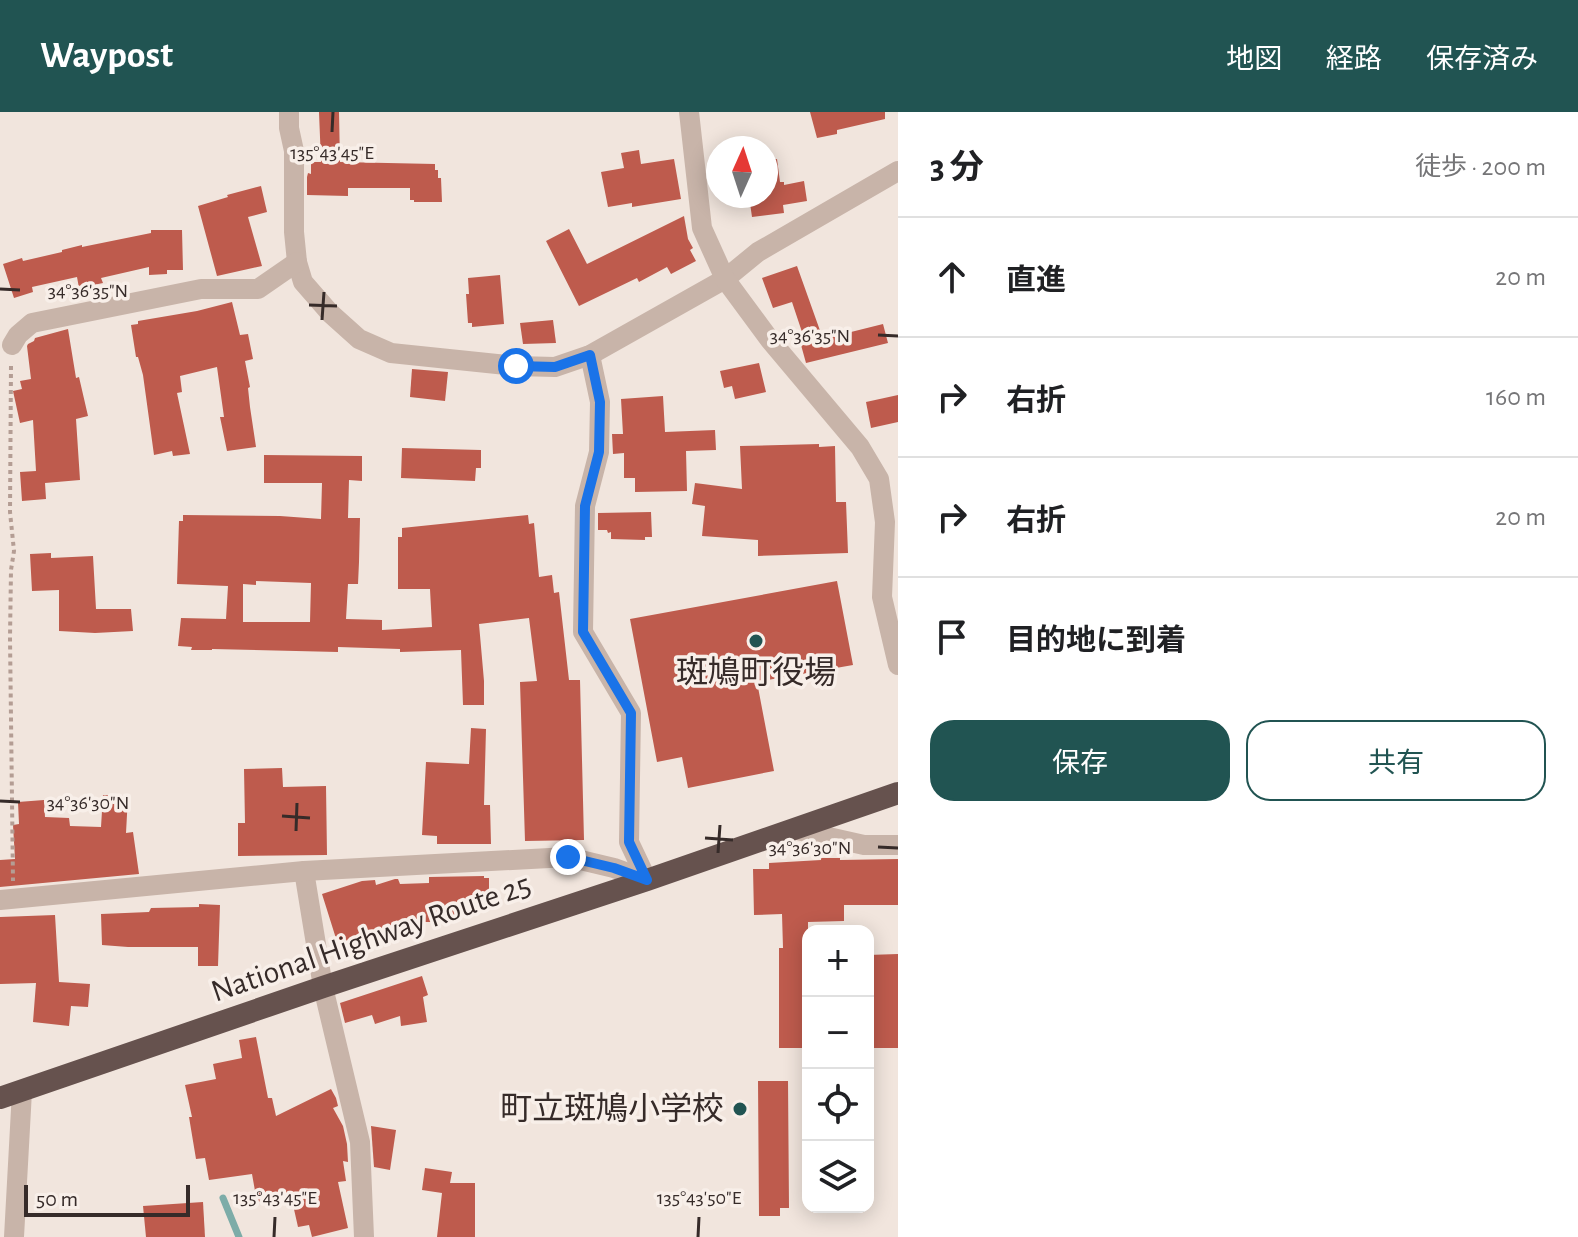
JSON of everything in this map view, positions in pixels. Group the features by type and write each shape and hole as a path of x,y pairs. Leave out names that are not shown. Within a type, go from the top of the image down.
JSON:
{"highway":[{"name":"National Highway Route 25","path":"11,1095 898,793"}],"street":[{"path":"289,112 294,151 297,262 303,282 330,313 359,339 391,353 516,366 555,367 590,355 725,279 758,252 898,171"},
{"path":"689,112 702,228 725,279 770,340 860,447 879,479 885,522 882,597 898,665"},
{"path":"12,345 32,323 201,289 258,289 297,262"},
{"path":"590,355 600,402 599,452 585,506 583,632 631,713 629,842 647,880"},
{"path":"793,829 864,845 898,845"},
{"path":"7,900 304,871 568,857 647,880"},
{"path":"304,871 323,987 360,1142 364,1237"},
{"path":"11,1095 14,1237"}],"path":[{"path":"7,900 11,570 14,551 10,512 12,345"}],"building":[{"path":"319,112 339,112 340,162 435,164 438,178 441,178 442,202 414,202 410,200 410,188 348,188 348,196 307,195 311,162 321,162"},
{"path":"810,112 885,112 885,119 817,138"},
{"path":"639,150 641,164 674,159 681,199 632,207 632,203 608,207 601,172 624,168 621,153"},
{"path":"778,167 780,182 784,185 804,181 807,201 783,205 784,213 752,217 751,208 778,208"},
{"path":"261,186 267,212 248,217 262,266 217,276 198,206"},
{"path":"684,216 693,248 690,250 696,261 671,274 667,267 639,282 637,278 579,306 546,241 569,229 587,264"},
{"path":"151,230 182,230 183,270 149,275 149,267 101,278 103,283 79,288 77,277 32,287 33,292 14,298 3,264 82,245 151,233"},
{"path":"797,266 823,339 883,324 888,343 806,363 801,345 806,344 792,302 773,308 762,278"},
{"path":"500,275 504,324 472,327 472,323 468,323 468,278"},
{"path":"232,302 240,335 248,334 253,359 245,361 256,447 227,451 220,417 224,417 217,367 180,376 182,392 177,393 190,454 173,456 172,451 154,455 143,375 136,357 131,325"},
{"path":"553,320 556,343 523,344 520,323"},
{"path":"68,329 76,378 79,377 88,416 76,419 80,480 45,483 46,499 22,501 20,472 36,471 33,420 20,423 13,391 22,389 20,381 31,379 28,344 35,338"},
{"path":"759,363 766,392 735,399 732,386 724,388 720,371"},
{"path":"412,369 448,372 445,401 410,397"},
{"path":"898,395 898,422 871,428 866,402"},
{"path":"663,396 665,432 715,430 716,450 686,451 687,491 635,492 635,478 624,478 624,453 613,454 612,434 623,434 621,399"},
{"path":"819,444 819,447 835,446 836,502 846,502 848,553 758,556 758,540 702,536 705,506 692,504 695,483 742,489 740,446"},
{"path":"402,448 481,450 481,468 476,468 475,481 401,478"},
{"path":"264,455 362,456 362,481 349,480 348,518 360,518 358,584 348,584 346,619 382,620 382,630 432,627 430,589 398,589 398,537 402,537 402,528 528,515 529,524 534,523 539,577 552,575 554,593 559,592 569,680 580,680 584,840 525,841 520,682 537,681 529,618 479,624 484,705 463,705 461,650 400,652 400,649 338,647 338,652 191,650 192,647 178,646 181,618 226,619 228,586 177,584 179,521 183,521 183,515 321,519 322,483 264,483","holes":["256,581 311,583 310,622 243,622 243,584 256,585"]},
{"path":"651,512 652,537 645,537 645,540 611,539 611,532 598,530 598,513"},
{"path":"51,553 51,558 93,556 96,609 131,609 133,631 59,631 59,590 32,591 30,554"},
{"path":"837,581 853,665 757,682 774,771 688,788 682,757 657,762 630,619"},
{"path":"471,728 486,729 484,805 490,805 491,844 437,844 437,836 422,835 426,762 469,764"},
{"path":"282,768 283,787 326,786 327,855 238,856 238,823 245,823 244,769"},
{"path":"103,795 128,796 126,833 133,832 139,874 0,887 0,860 15,859 13,825 19,824 18,802 44,800 45,817 69,818 70,826 101,827"},
{"path":"898,859 898,905 844,905 844,921 808,922 808,925 802,925 802,1048 779,1048 782,914 754,915 753,869 769,869 769,863"},
{"path":"429,877 489,878 489,909 455,908 455,922 420,922 339,948 322,894 362,881 375,880 376,885 395,879 400,884 429,883"},
{"path":"199,904 220,905 218,966 198,966 198,947 102,945 101,914 149,912 151,908 199,907"},
{"path":"55,915 59,982 90,984 88,1007 71,1006 69,1026 33,1022 36,983 0,984 0,917"},
{"path":"898,954 898,1048 874,1048 874,955"},
{"path":"422,976 428,995 423,997 427,1022 401,1026 400,1016 375,1024 372,1015 345,1023 340,1003"},
{"path":"256,1037 268,1098 272,1098 276,1116 331,1089 336,1098 338,1106 333,1108 343,1126 347,1144 348,1162 343,1161 346,1181 338,1182 348,1228 312,1237 309,1225 298,1227 291,1196 257,1202 252,1174 209,1180 205,1158 196,1159 185,1085 216,1079 213,1064 242,1058 239,1040"},
{"path":"758,1081 788,1081 789,1208 780,1208 780,1216 759,1216"},
{"path":"371,1126 396,1130 390,1170 374,1167"},
{"path":"425,1168 452,1172 450,1183 475,1183 475,1237 437,1237 442,1193 422,1190"},
{"path":"203,1202 205,1237 146,1237 143,1206"}],"waterway":[{"path":"223,1198 239,1237"}],"place":[{"name":"斑鳩町役場","path":"756,641"},
{"name":"町立斑鳩小学校","path":"740,1109"}],"route":[{"path":"516,366 555,367 590,355 600,402 599,452 585,506 583,632 631,713 629,842 647,880 568,857"}]}
